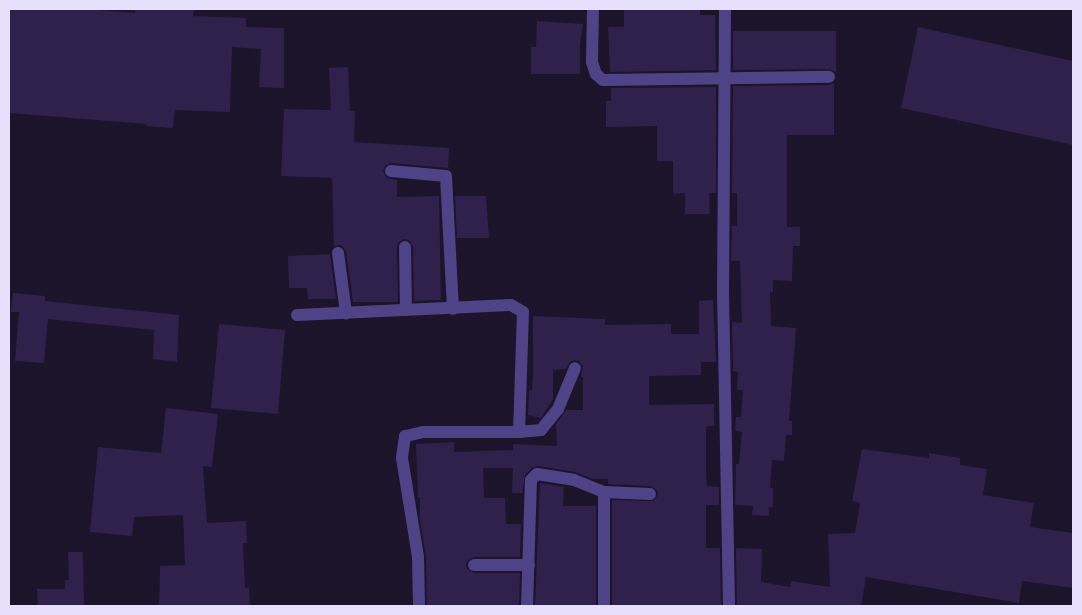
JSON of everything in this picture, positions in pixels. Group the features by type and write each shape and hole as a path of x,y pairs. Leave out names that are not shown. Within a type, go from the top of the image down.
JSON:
{"street":[{"path":"593,9 592,62 599,78 609,81 830,77"},
{"path":"725,9 724,292 729,606"},
{"path":"391,171 446,176 453,308"},
{"path":"405,247 406,310"},
{"path":"338,253 346,313"},
{"path":"297,316 511,305 523,312 519,432"},
{"path":"419,606 418,557 402,458 405,436 423,432 519,432 541,430 558,409 575,368"},
{"path":"527,606 532,476 537,474 574,480 604,492 650,494"},
{"path":"604,492 604,606"},
{"path":"474,565 529,565"}],"building":[{"path":"9,9 84,9 135,13 135,9 194,9 193,16 246,18 246,27 284,28 284,88 259,87 261,49 232,47 230,112 175,110 173,128 146,126 147,124 9,113"},
{"path":"624,9 700,9 700,15 715,15 716,70 610,72 608,27 624,27"},
{"path":"537,21 583,24 580,45 580,74 531,74 531,47 536,47"},
{"path":"918,27 1073,61 1073,145 901,108"},
{"path":"733,31 836,31 836,72 829,69 733,70"},
{"path":"348,67 350,111 355,111 354,142 449,148 448,168 391,163 385,166 383,171 387,178 397,180 397,197 439,196 441,300 414,301 413,247 409,240 404,239 398,243 397,247 398,302 353,302 346,251 341,245 334,246 332,178 281,176 284,109 331,110 329,68"},
{"path":"834,83 834,135 787,135 787,227 800,227 800,246 793,246 792,281 773,280 773,292 770,292 771,326 796,328 789,421 792,421 792,435 786,435 784,461 772,460 770,488 773,488 773,507 769,507 769,516 752,515 753,506 735,505 736,464 739,464 742,432 735,431 736,417 741,417 743,390 737,390 738,372 733,371 732,322 742,323 740,261 731,261 732,226 737,226 737,193 732,193 733,86 829,85"},
{"path":"716,87 716,193 709,193 710,214 685,214 685,193 673,194 673,161 657,161 657,126 606,127 606,101 611,101 611,88"},
{"path":"455,196 486,196 489,238 457,238"},
{"path":"330,254 336,299 308,299 307,288 289,288 288,256"},
{"path":"13,293 45,296 45,301 179,315 177,362 153,359 154,330 48,319 44,363 15,361 19,312 11,312"},
{"path":"713,300 716,362 701,362 701,375 649,376 649,405 714,404 714,426 706,426 706,475 707,486 719,487 719,505 706,505 706,548 720,548 721,606 612,606 612,500 653,501 658,495 657,490 650,486 608,484 608,479 593,479 575,472 538,466 532,468 525,475 522,493 512,493 513,468 483,468 484,498 505,498 506,524 521,524 520,557 474,557 467,561 466,565 467,569 474,573 520,573 519,606 427,606 426,557 420,520 416,444 454,442 454,452 513,450 513,444 557,446 556,424 566,410 583,410 583,377 581,377 583,366 579,361 574,360 570,362 566,369 553,370 553,399 541,418 528,415 529,390 532,390 533,375 533,316 605,319 605,325 671,324 671,334 699,334 699,301"},
{"path":"219,324 285,330 278,414 211,408"},
{"path":"166,408 218,414 212,467 203,466 207,523 246,521 247,543 243,543 245,588 249,588 250,605 159,606 160,566 185,565 183,515 134,517 132,536 90,532 98,447 161,453"},
{"path":"862,449 929,458 929,453 960,458 960,465 987,469 983,495 1034,503 1030,527 1073,533 1073,588 1022,581 1019,603 866,577 861,606 737,606 736,548 762,549 761,582 790,587 791,581 830,587 828,534 855,533 860,503 852,501"},
{"path":"540,483 564,487 563,506 596,506 596,606 535,606"},
{"path":"68,552 83,552 84,606 38,606 37,589 65,589 65,580 69,580"}]}
